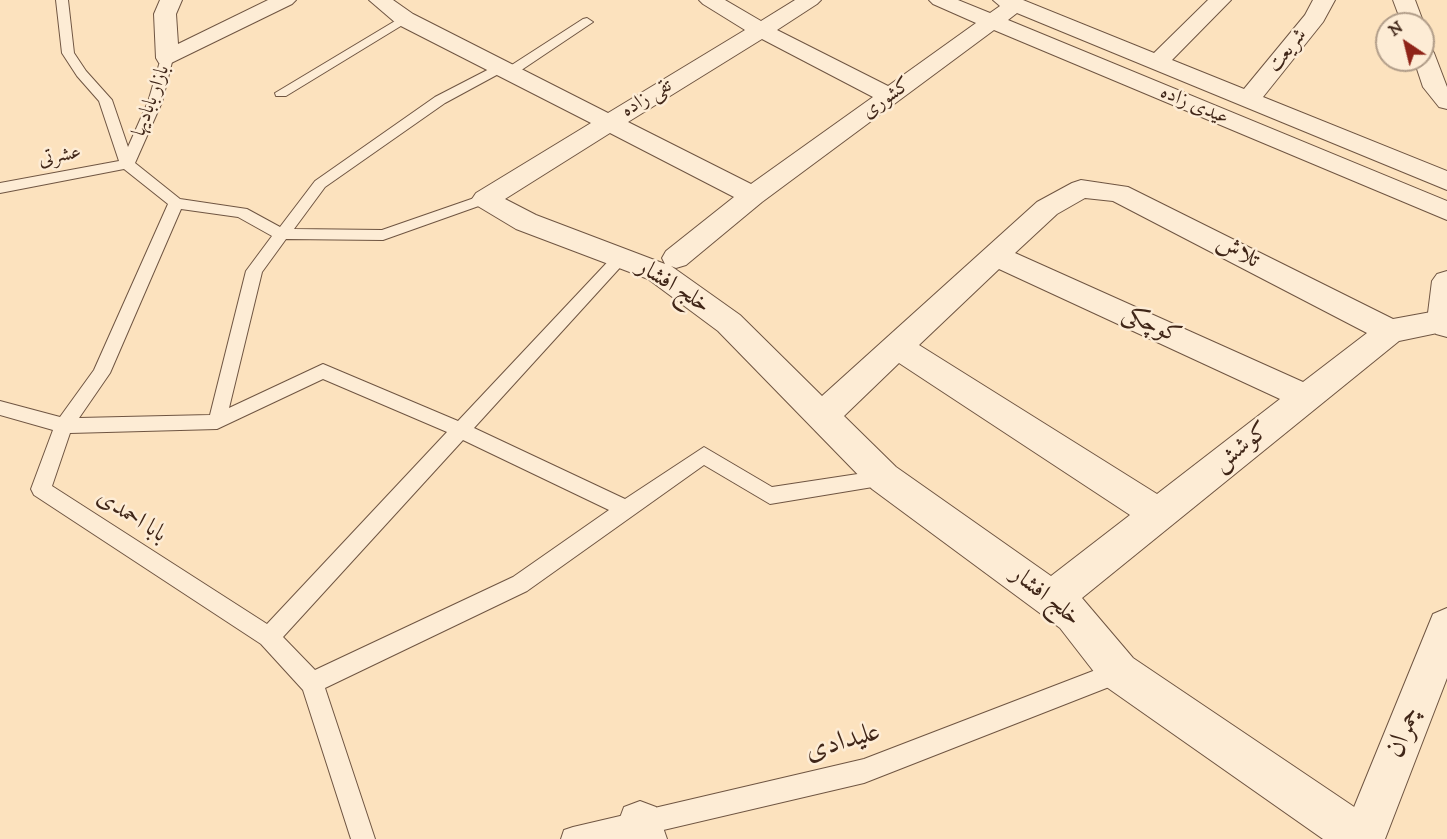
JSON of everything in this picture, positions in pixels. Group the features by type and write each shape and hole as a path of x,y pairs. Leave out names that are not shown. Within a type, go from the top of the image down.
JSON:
{"street":[{"name":"بازار بابادیها","path":"167,58 165,14 171,0"},
{"path":"167,58 285,0"},
{"path":"380,0 405,20 753,196"},
{"path":"710,0 761,30 890,97"},
{"name":"تقی زاده","path":"485,199 810,0"},
{"name":"عیدی زاده","path":"940,0 1447,211"},
{"path":"1157,63 1220,0"},
{"name":"شریعت","path":"1248,100 1315,17 1324,0"},
{"name":"عیدی زاده","path":"1013,2 1447,181"},
{"name":"کشوری","path":"676,258 753,196 993,22 1013,2"},
{"path":"1430,72 1435,87 1447,102"},
{"name":"تلاش","path":"995,256 1047,208 1081,189 1119,193 1390,331"},
{"name":"خلج افشار","path":"485,199 526,222 658,272 729,323 884,478 1074,615 1119,672 1363,839"},
{"path":"822,416 995,256"},
{"name":"کوچکی","path":"995,256 1306,397"},
{"path":"1445,324 1447,281"},
{"name":"کوشش","path":"1052,599 1390,331 1445,324"},
{"path":"897,346 1158,514"},
{"name":"چمران","path":"1363,839 1447,627"}],"lane":[{"path":"62,0 68,53 81,73 105,100 127,164 176,203 242,213 281,234 383,235 485,199"},
{"path":"281,93 405,20"},
{"path":"217,422 254,271 320,184 440,100 506,70 587,22"},
{"name":"بازار بابادیها","path":"127,164 155,102 167,58"},
{"name":"عشرتی","path":"0,188 127,164"},
{"name":"بابا احمدی","path":"176,203 101,372 64,426 41,489 269,636 312,683 363,839"},
{"path":"269,636 621,257"},
{"path":"0,408 64,426 217,422 323,371 460,430 626,509"},
{"path":"312,683 520,584 704,455 770,496 884,478"},
{"name":"علیدادی","path":"573,839 643,831 864,771 1119,672"}]}
